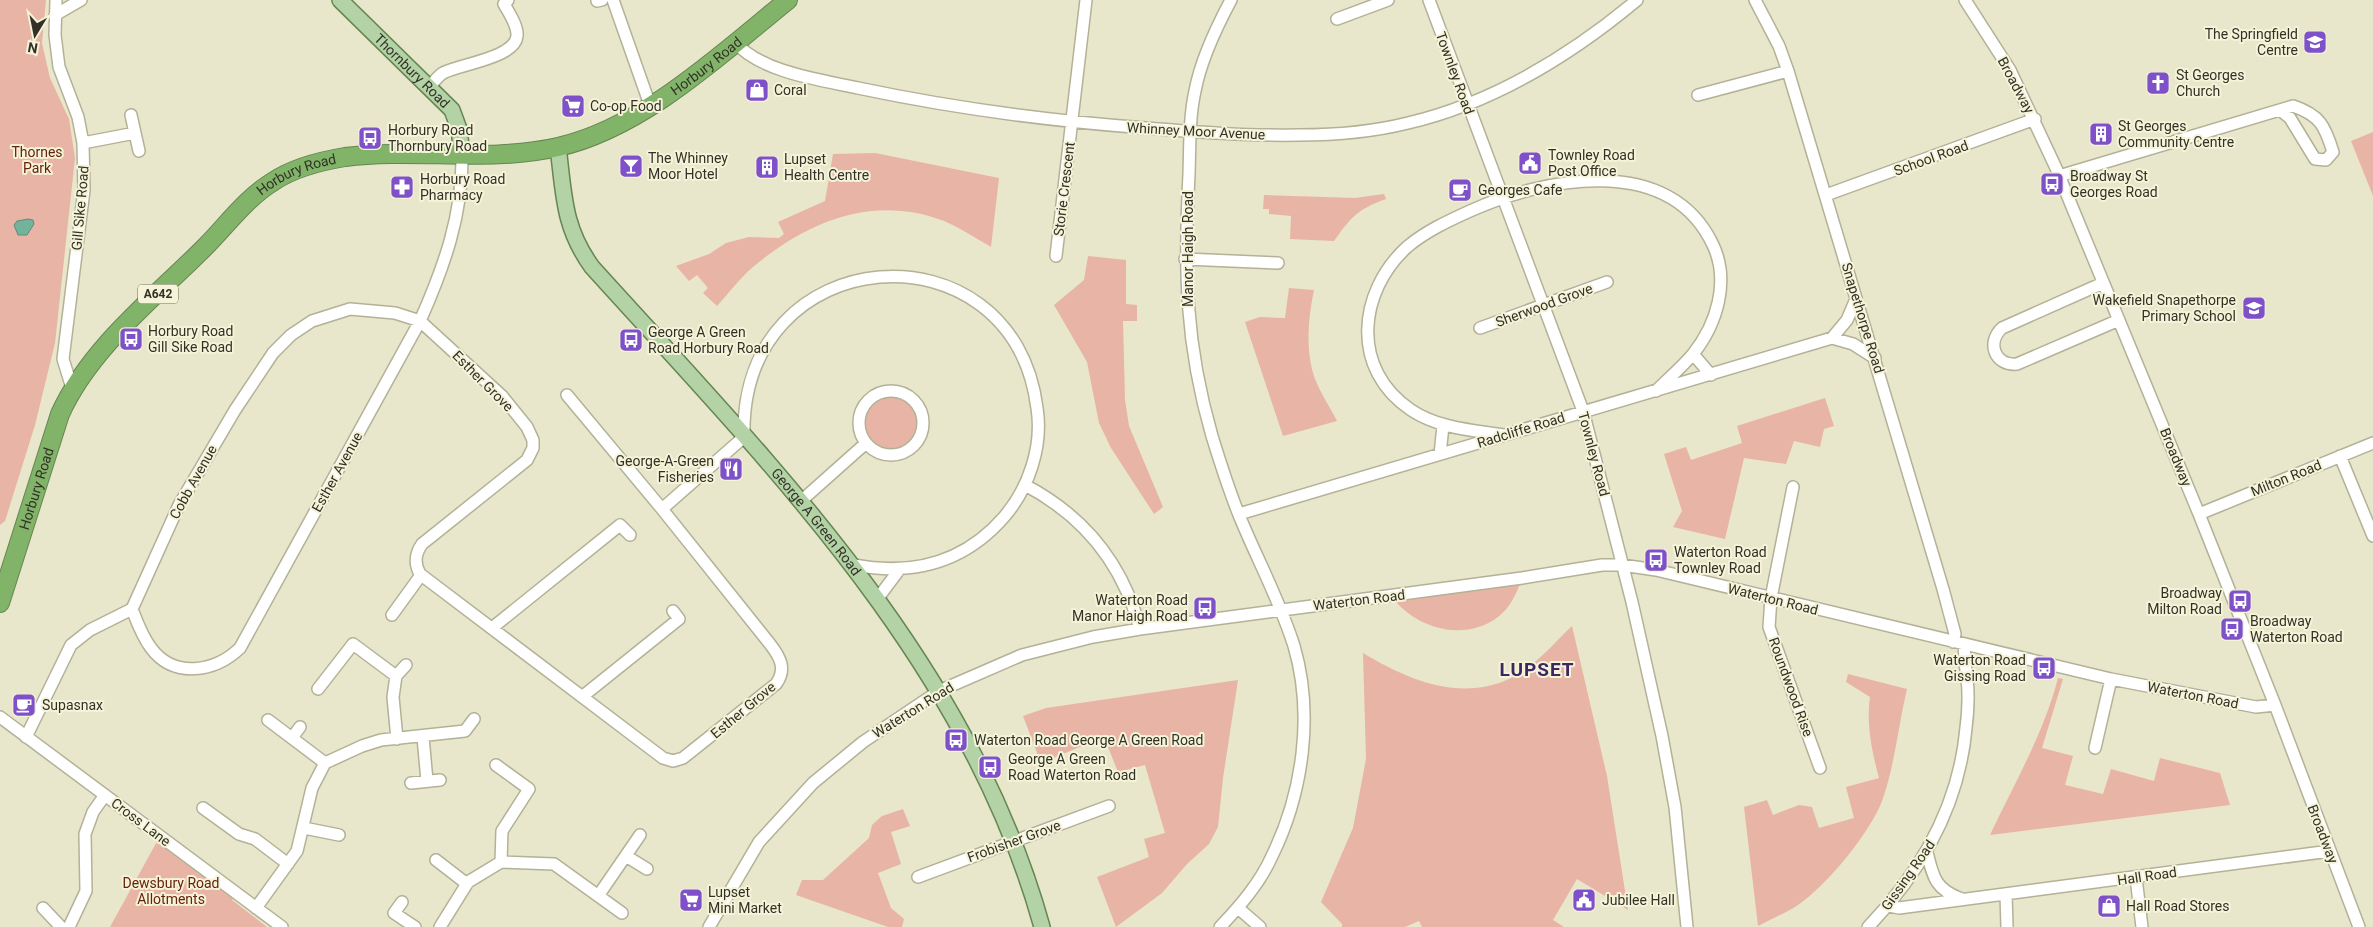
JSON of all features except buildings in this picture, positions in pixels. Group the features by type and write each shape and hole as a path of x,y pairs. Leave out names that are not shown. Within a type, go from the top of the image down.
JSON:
{"highway":[{"name":"Horbury Road","path":"0,603 60,414 72,388 116,335 245,204 274,181 311,164 346,157 518,153 558,147 619,123 650,106 788,0"}],"main road":[{"name":"Thornbury Road","path":"340,0 430,86 452,110 461,138 462,155"},
{"name":"George A Green Road","path":"558,147 569,227 580,250 592,267 801,501 854,565 939,691 977,759 1014,841 1042,927"}],"street":[{"name":"Gill Sike Road","path":"56,0 55,15 59,67 78,117 84,144 84,190 63,359 72,388"},
{"path":"55,15 81,0"},
{"path":"430,86 442,73 500,54 514,43 517,37 516,29 504,4 508,0"},
{"path":"613,0 650,106"},
{"name":"Storie Crescent","path":"1056,256 1086,0"},
{"name":"Manor Haigh Road","path":"1220,927 1238,908 1257,882 1275,852 1291,805 1300,769 1305,724 1304,699 1294,647 1281,609 1239,514 1213,438 1197,373 1190,332 1185,259 1190,132 1195,90 1203,62 1231,0"},
{"path":"1337,19 1388,0"},
{"name":"Townley Road","path":"1429,0 1466,104 1583,411 1622,565 1662,736 1675,807 1687,927"},
{"name":"Whinney Moor Avenue","path":"735,42 744,52 761,62 805,76 902,97 1072,122 1190,132 1296,136 1333,134 1408,124 1466,104 1501,89 1559,57 1597,33 1637,0"},
{"name":"Snapethorpe Road","path":"1755,0 1779,46 1788,71 1959,643"},
{"name":"Broadway","path":"1965,0 2010,70 2035,119 2199,514 2275,705 2359,927"},
{"path":"1698,95 1788,71"},
{"path":"2059,176 2293,106 2309,112 2321,122 2334,152 2326,160 2315,159 2290,118 2280,110"},
{"path":"131,116 139,151"},
{"name":"School Road","path":"1826,195 2035,119"},
{"path":"84,144 135,133"},
{"name":"Esther Avenue","path":"132,609 151,649 161,659 176,667 191,669 208,668 221,663 240,648 420,321 443,266 459,209 462,155"},
{"path":"1503,435 1443,426 1411,410 1386,386 1377,372 1371,359 1368,339 1371,300 1391,265 1407,248 1441,224 1501,196 1558,182 1589,180 1617,182 1647,188 1674,199 1692,212 1707,232 1718,254 1722,275 1720,299 1710,327 1693,354 1656,391"},
{"path":"1185,259 1278,262"},
{"path":"662,509 744,437 745,402 752,374 761,352 774,332 791,315 809,300 830,288 853,281 876,276 924,279 954,290 987,311 1004,328 1022,355 1035,392 1038,416 1035,455 1025,485 1006,515 974,545 950,558 925,566 899,570 854,565"},
{"name":"Sherwood Grove","path":"1480,328 1607,282"},
{"path":"2103,283 2002,328 1994,340 1994,352 1997,359 2004,363 2017,364 2119,320"},
{"path":"1856,299 1847,320 1832,338 1853,344 1875,358"},
{"name":"Cobb Avenue","path":"132,609 162,541 198,470 273,352 291,335 312,321 350,309 395,313 420,321"},
{"name":"Esther Grove","path":"420,321 502,396 527,427 533,440 533,448 527,460 422,544 418,550 416,562 421,575 663,758 673,761 683,758 780,679 781,662 777,653 662,509 567,395"},
{"name":"Radcliffe Road","path":"1239,514 1832,338"},
{"path":"1693,354 1711,375"},
{"path":"887,391 900,392 912,398 921,409 924,422 922,436 914,447 902,454 889,456 876,452 865,444 859,431 859,418 864,405 874,396 887,391"},
{"path":"1440,454 1443,426"},
{"name":"Milton Road","path":"2199,514 2373,443"},
{"path":"801,501 865,444"},
{"path":"2340,456 2373,536"},
{"path":"1025,485 1042,494 1073,516 1099,544 1120,576 1135,611 1140,629"},
{"name":"Roundwood Rise","path":"1793,487 1771,598 1769,627 1820,768"},
{"path":"492,628 620,525 630,535"},
{"name":"Waterton Road","path":"709,927 759,842 813,783 863,742 939,691 1022,655 1093,637 1281,609 1522,578 1602,565 1622,565 1656,570 2111,679 2256,707 2275,705"},
{"path":"878,598 899,570"},
{"path":"392,615 421,575"},
{"path":"395,589 405,596"},
{"path":"26,737 71,645 90,630 132,609"},
{"path":"583,696 678,618 673,611"},
{"name":"Gissing Road","path":"1868,927 1889,906 1927,852 1944,816 1962,756 1968,702 1964,654 1959,643"},
{"path":"318,689 352,644 396,676"},
{"path":"397,739 393,697 396,676 406,665"},
{"path":"2094,748 2111,679"},
{"name":"Cross Lane","path":"0,718 282,927"},
{"path":"256,908 296,851 304,828 312,788 325,763 362,746 397,739 465,731 474,719"},
{"path":"268,720 325,763"},
{"path":"292,738 300,727"},
{"path":"423,737 427,781"},
{"path":"496,765 529,789 541,792"},
{"path":"411,783 440,780"},
{"path":"501,862 502,830 529,789"},
{"path":"69,927 86,891 88,868 85,855 85,834 93,812 104,795"},
{"name":"Frobisher Grove","path":"918,877 1109,806"},
{"path":"204,808 239,834 255,839 288,864"},
{"path":"223,822 230,812"},
{"path":"304,828 339,835"},
{"path":"598,896 640,835"},
{"name":"Hall Road","path":"1889,906 1899,908 1965,900 2330,851"},
{"path":"1927,852 1937,883 1947,894 1965,900"},
{"path":"626,856 647,869"},
{"path":"436,860 467,884"},
{"path":"440,927 467,884 501,862 554,864 622,913"},
{"path":"2136,878 2142,927"},
{"path":"2006,894 2007,927"},
{"path":"402,902 394,913 414,927"},
{"path":"43,908 60,927"},
{"path":"1238,908 1260,927"}],"green space":[{"name":"Thornes Park","path":"0,0 46,0 42,43 50,78 69,119 75,158 55,343 35,425 5,521 0,525"},
{"path":"2373,132 2373,196 2351,141"},
{"path":"875,153 999,178 991,247 944,221 918,213 892,210 867,212 843,217 819,225 796,237 753,267 717,306 703,293 708,288 697,275 689,281 676,266 709,254 726,243 749,237 779,238 784,234 778,222 825,201 833,154"},
{"path":"1384,194 1386,199 1362,210 1345,226 1334,241 1290,239 1291,216 1269,214 1269,209 1263,209 1264,195 1355,198"},
{"path":"1088,256 1126,260 1126,304 1137,305 1137,321 1123,321 1125,400 1129,426 1163,507 1154,514 1111,448 1099,423 1087,362 1054,305 1084,280"},
{"path":"1289,288 1314,290 1309,323 1310,357 1315,379 1337,421 1283,436 1245,322 1260,317 1285,318"},
{"path":"891,395 906,400 914,408 919,423 914,438 906,446 891,451 876,446 868,438 863,423 868,408 876,400"},
{"path":"1825,398 1834,426 1824,429 1820,447 1794,441 1786,464 1744,458 1725,539 1673,527 1682,511 1664,454 1686,447 1691,460 1742,443 1737,426"},
{"path":"1522,578 1513,600 1498,617 1484,625 1470,629 1455,630 1426,624 1401,607 1391,596"},
{"path":"1572,626 1607,776 1628,910 1577,879 1553,920 1564,927 1422,927 1419,921 1405,927 1342,927 1342,924 1321,902 1353,828 1366,759 1363,653 1417,680 1456,688 1476,688 1495,684 1523,671 1538,660"},
{"path":"1848,674 1907,689 1890,774 1882,801 1858,843 1834,872 1798,905 1758,926 1744,807 1767,800 1773,815 1799,805 1812,807 1819,828 1854,818 1846,787 1879,778 1870,738 1870,697 1846,682"},
{"path":"2058,678 2063,679 2042,748 2073,756 2065,785 2103,794 2111,769 2154,781 2160,758 2220,773 2230,805 1990,835 2037,738"},
{"path":"1238,680 1223,778 1218,827 1209,844 1187,864 1162,893 1116,927 1097,877 1149,857 1144,839 1165,833 1145,765 1118,772 1104,737 1041,763 1023,716 1046,708"},
{"path":"903,809 910,826 891,832 901,864 878,873 891,908 904,919 902,927 888,927 796,895 802,880 823,880 869,838 872,825 882,816"},
{"name":"Dewsbury Road Allotments","path":"160,836 236,893 232,900 267,927 110,927"}],"shaded area":[{"path":"33,220 34,224 27,235 18,235 14,225 17,221"}],"place":[{"name":"The Springfield Centre","path":"2315,42"},
{"name":"St Georges Church","path":"2158,83"},
{"name":"Coral","path":"757,90"},
{"name":"Co-op Food","path":"573,106"},
{"name":"St Georges Community Centre","path":"2101,134"},
{"name":"Horbury Road Thornbury Road","path":"370,138"},
{"name":"Townley Road Post Office","path":"1530,163"},
{"name":"The Whinney Moor Hotel","path":"631,166"},
{"name":"Lupset Health Centre","path":"767,167"},
{"name":"Broadway St Georges Road","path":"2052,184"},
{"name":"Horbury Road Pharmacy","path":"402,187"},
{"name":"Georges Cafe","path":"1460,190"},
{"name":"Wakefield Snapethorpe Primary School","path":"2254,308"},
{"name":"Horbury Road Gill Sike Road","path":"131,339"},
{"name":"George A Green Road Horbury Road","path":"631,340"},
{"name":"George-A-Green Fisheries","path":"731,469"},
{"name":"Waterton Road Townley Road","path":"1656,560"},
{"name":"Broadway Milton Road","path":"2240,601"},
{"name":"Waterton Road Manor Haigh Road","path":"1205,608"},
{"name":"Broadway Waterton Road","path":"2232,629"},
{"name":"Waterton Road Gissing Road","path":"2044,668"},
{"name":"Supasnax","path":"24,705"},
{"name":"Waterton Road George A Green Road","path":"956,740"},
{"name":"George A Green Road Waterton Road","path":"990,767"},
{"name":"Lupset Mini Market","path":"691,900"},
{"name":"Jubilee Hall","path":"1584,900"},
{"name":"Hall Road Stores","path":"2109,906"}],"district":[{"name":"LUPSET","path":"1537,669"}]}
